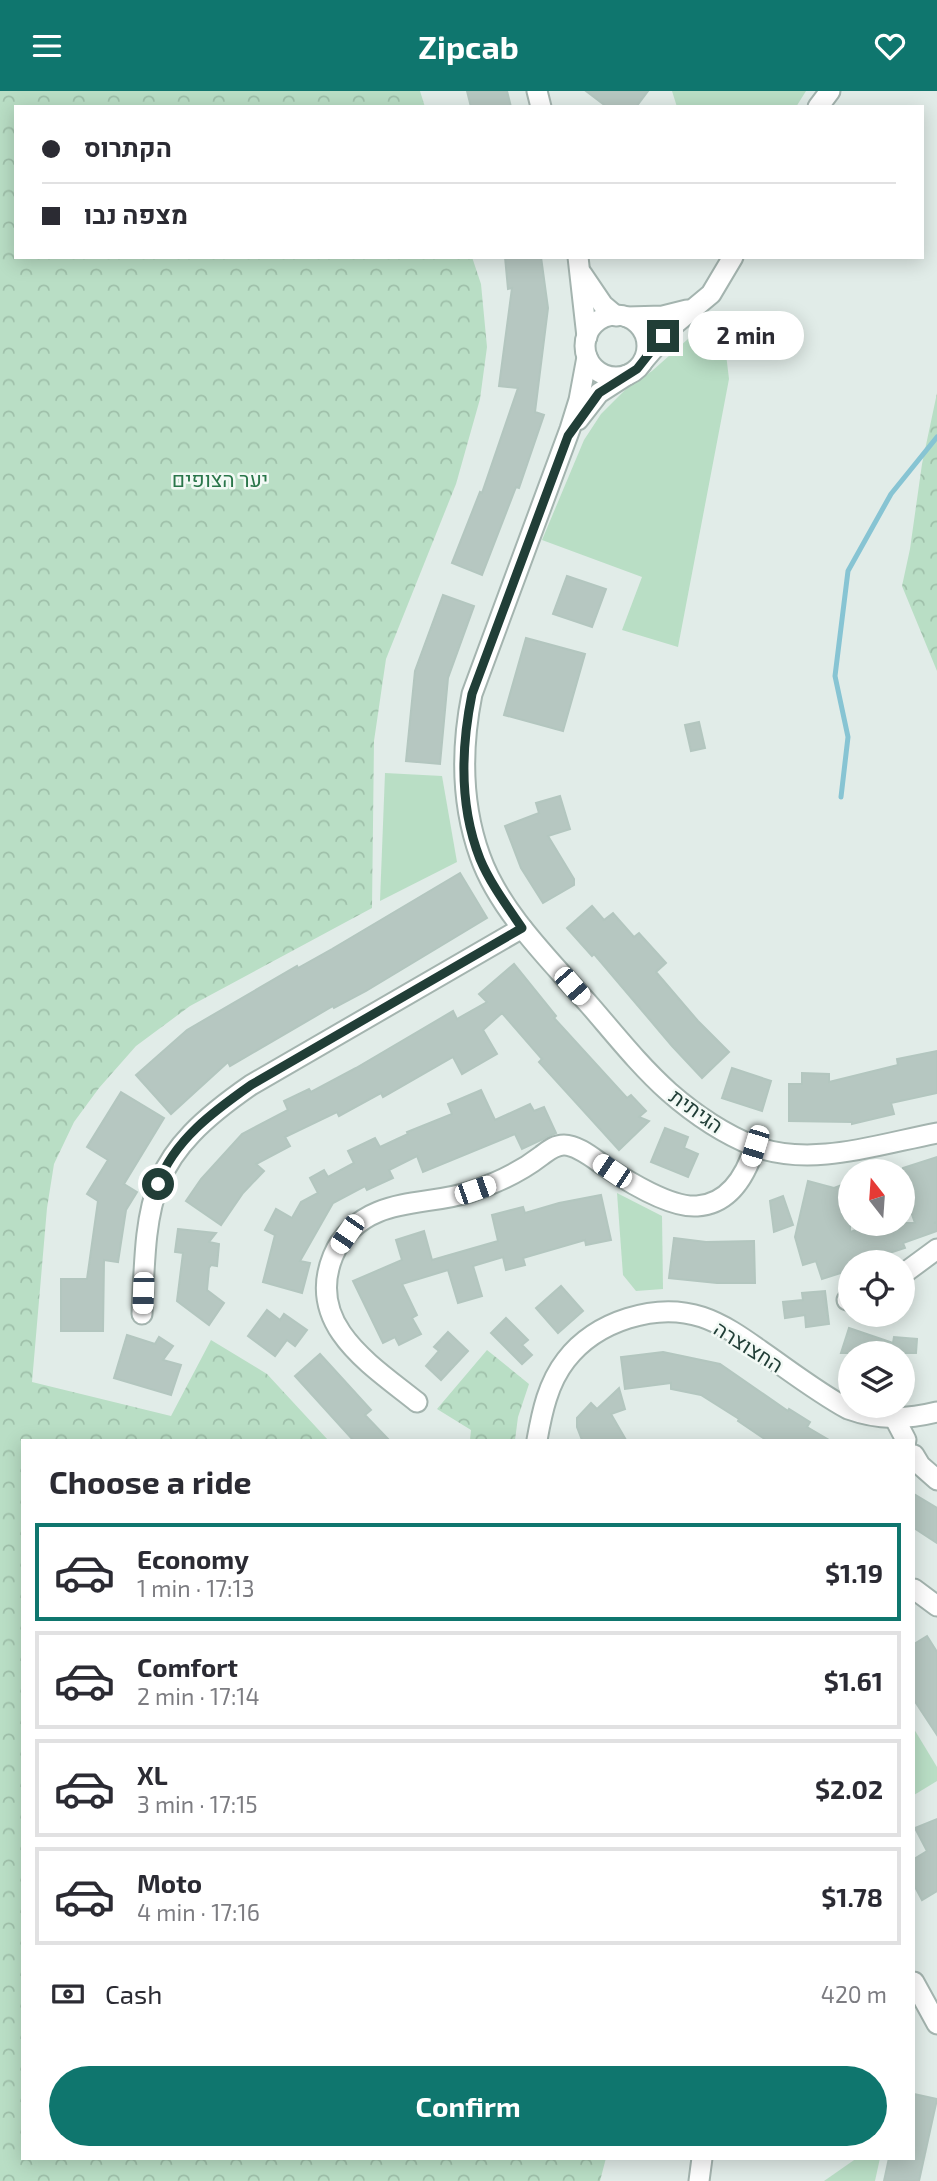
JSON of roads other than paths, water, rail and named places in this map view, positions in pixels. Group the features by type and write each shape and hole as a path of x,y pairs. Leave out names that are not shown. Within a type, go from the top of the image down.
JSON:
{"street":[{"path":"568,436 599,393 637,369 669,330 711,294 732,259"},
{"path":"579,264 603,305 636,323 643,331 647,351 643,361"},
{"path":"579,264 587,347 598,371 608,376 628,375"},
{"path":"568,436 579,400 587,347 597,322 606,317 663,316 695,308"},
{"name":"הגיתית","path":"568,436 472,694 465,730 465,797 470,827 481,860 522,928 639,1062 668,1092 698,1114 755,1146 788,1153 814,1155 937,1133"},
{"path":"142,1314 146,1232 152,1198 163,1169 178,1147 225,1103 251,1085 522,928"},
{"path":"417,1402 363,1359 333,1321 327,1300 326,1275 335,1252 347,1234 363,1219 380,1211 458,1196 492,1184 517,1174 553,1147 566,1145 580,1150 612,1171 677,1205 713,1204 725,1197 748,1168 755,1146"},
{"path":"915,1265 937,1249"},
{"name":"החצוצרה","path":"537,1439 542,1412 554,1381 574,1352 600,1331 621,1320 667,1312 702,1317 726,1328 848,1409 870,1417 895,1419 937,1412"},
{"path":"895,1419 905,1439"},
{"path":"915,1457 937,1480"},
{"path":"915,1590 937,1606"},
{"path":"915,1984 937,2024"},
{"path":"699,2181 702,2160"}],"waterway":[{"path":"841,797 848,737 835,676 848,571 891,494 937,437"}],"park label":[{"name":"יער הצופים","path":"220,478"}]}
